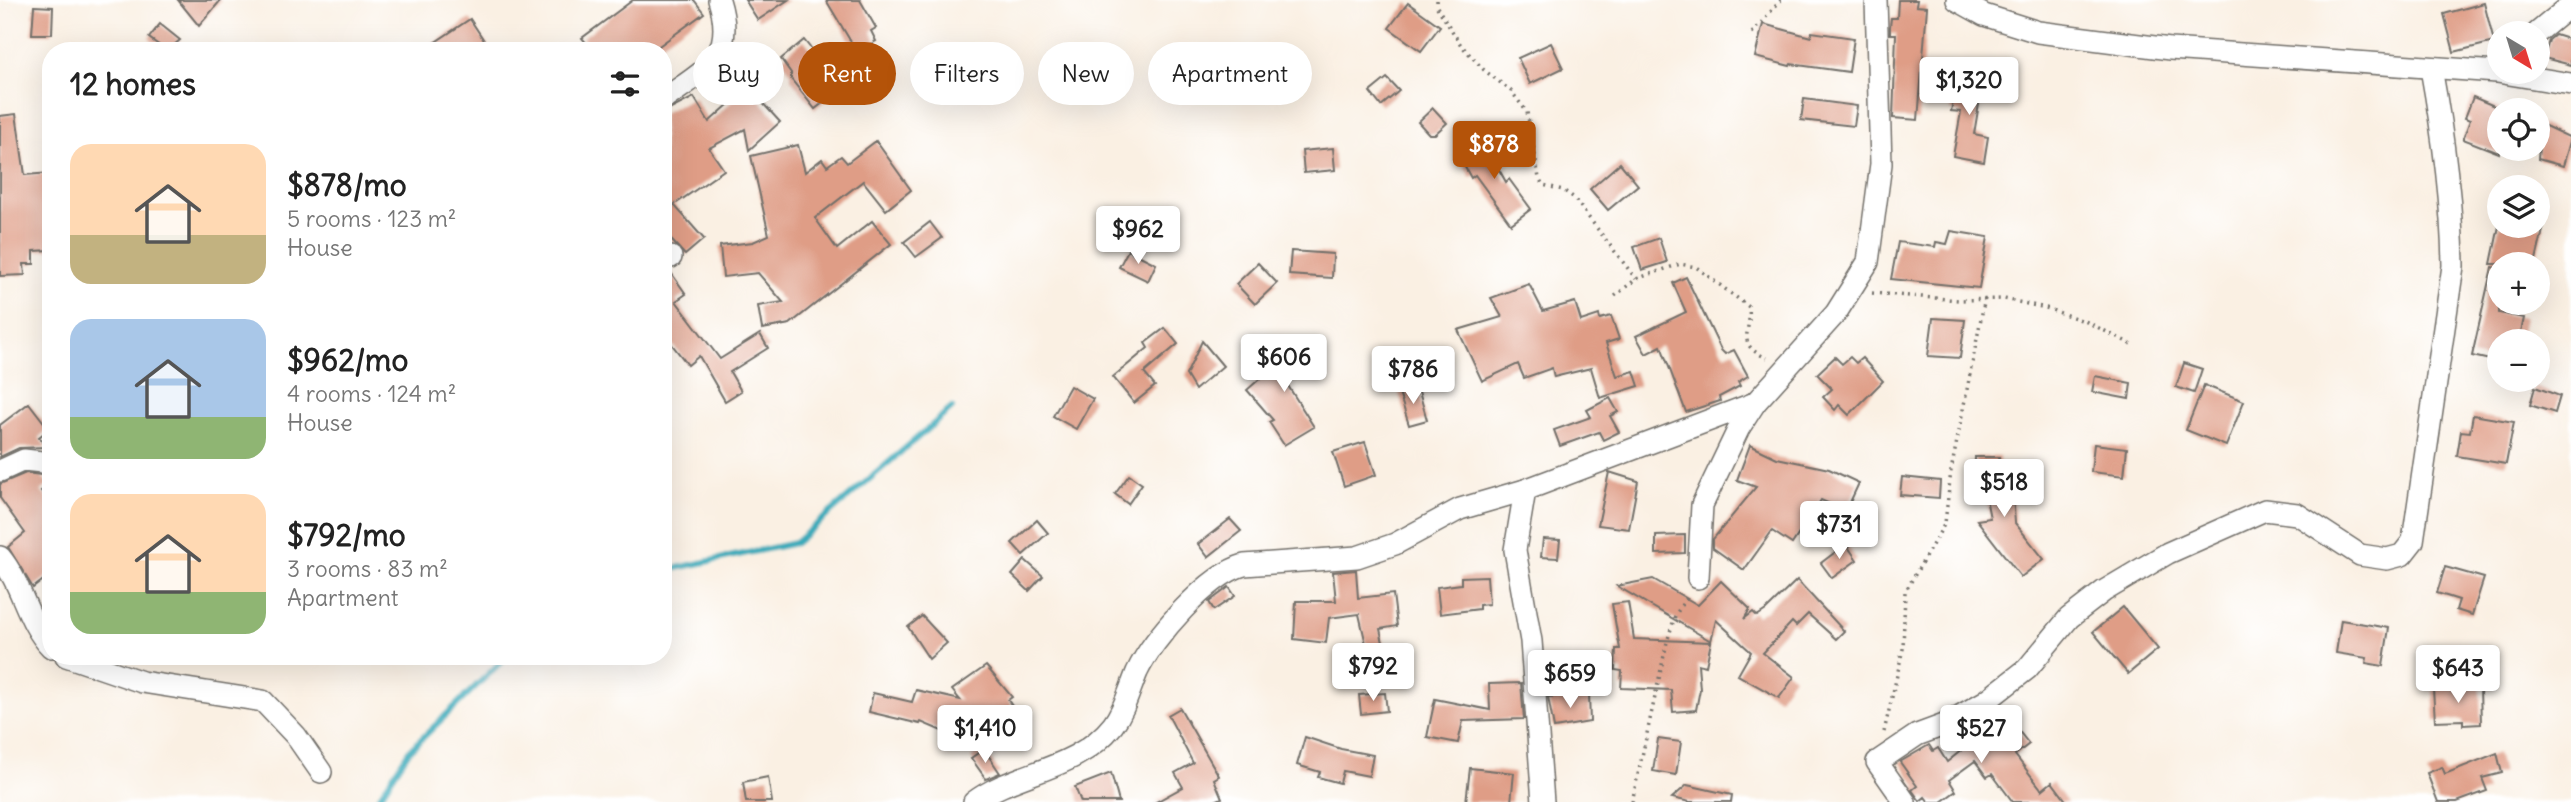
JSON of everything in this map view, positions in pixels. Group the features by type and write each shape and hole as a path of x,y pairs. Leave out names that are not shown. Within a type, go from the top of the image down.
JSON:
{"street":[{"path":"672,93 715,62 724,46 725,21 719,0"},
{"path":"1698,578 1702,505 1722,459 1755,403 1836,313 1868,262 1881,163 1875,0"},
{"path":"1957,0 1984,15 2038,32 2170,48 2487,71"},
{"path":"2550,22 2571,5"},
{"path":"1905,802 1877,762 1917,735 1944,725 1986,701 2027,669 2069,618 2104,591 2168,553 2265,510 2297,514 2360,555 2386,559 2402,555 2413,541 2453,266 2443,134 2431,68"},
{"path":"2550,80 2571,84"},
{"path":"974,802 1070,758 1097,741 1113,726 1126,704 1138,671 1156,643 1207,584 1228,569 1244,565 1357,557 1395,544 1460,509 1525,490 1755,403"},
{"path":"0,471 24,460 42,462"},
{"path":"1525,490 1516,550 1531,641 1543,802"},
{"path":"0,557 26,600 28,614 42,638"},
{"path":"92,665 142,682 263,701 296,736 321,772"}],"path":[{"path":"1437,0 1437,7 1461,46 1484,70 1511,91 1527,112 1539,178 1543,185 1563,190 1573,197 1636,279"},
{"path":"1752,33 1782,0"},
{"path":"1615,296 1636,279 1680,264 1696,267 1749,307 1746,335 1748,345 1754,352 1789,365"},
{"path":"1852,291 1948,300 2004,299 2046,308 2087,322 2131,344"},
{"path":"1877,762 1903,649 1905,592 1945,523 1951,471 1985,298"},
{"path":"1632,802 1667,642 1675,616 1698,578"}],"building":[{"path":"178,0 221,0 199,26"},
{"path":"633,0 694,0 704,13 664,42 585,42 582,38"},
{"path":"745,0 788,0 758,20"},
{"path":"826,0 860,0 876,28 871,31 876,41 851,42"},
{"path":"1898,0 1917,0 1916,6 1927,7 1918,120 1893,118 1896,34 1890,34 1890,27 1891,18 1897,18"},
{"path":"1408,3 1440,26 1421,51 1389,28"},
{"path":"2484,3 2489,21 2487,44 2454,52 2444,14"},
{"path":"34,6 53,7 52,34 32,34"},
{"path":"470,19 485,42 436,42"},
{"path":"160,24 180,40 155,42 149,38"},
{"path":"1763,24 1811,37 1812,32 1854,38 1849,72 1790,66 1755,57"},
{"path":"2555,35 2571,40 2571,65 2550,60 2550,39"},
{"path":"1551,43 1563,68 1530,84 1518,58"},
{"path":"798,45 798,88 791,79 784,57"},
{"path":"1959,73 1988,80 1986,98 1980,98 1974,134 1988,137 1984,162 1953,156 1961,112 1951,111"},
{"path":"1387,78 1399,91 1381,106 1370,92"},
{"path":"2473,97 2487,103 2487,148 2463,139 2470,120 2465,118"},
{"path":"693,98 693,105 699,105 709,122 728,105 764,105 780,122 749,150 745,129 709,148 724,170 674,205 704,239 685,255 672,241 672,108"},
{"path":"1804,99 1857,106 1854,126 1801,120"},
{"path":"1433,108 1447,123 1435,134 1429,134 1418,122"},
{"path":"16,114 25,175 42,174 42,251 34,251 34,264 24,264 25,275 0,276 0,116"},
{"path":"2550,128 2571,138 2563,166 2545,161 2550,161"},
{"path":"876,141 911,190 886,210 863,181 815,218 837,249 872,221 891,244 790,324 762,329 758,306 783,302 758,273 723,277 720,246 753,242 769,235 751,156 798,145 805,172 822,159 827,166 841,156 847,163"},
{"path":"1483,141 1506,182 1509,179 1531,209 1511,224 1475,175 1471,178 1457,153"},
{"path":"1333,148 1335,170 1304,173 1302,151"},
{"path":"1620,163 1638,185 1608,210 1590,189"},
{"path":"930,222 942,238 916,257 904,242"},
{"path":"1951,231 1988,237 1979,288 1891,279 1898,242 1935,247 1936,242 1947,244"},
{"path":"1659,238 1667,262 1642,270 1634,247"},
{"path":"2496,238 2541,238 2538,252 2494,252"},
{"path":"1128,250 1156,264 1148,281 1119,267"},
{"path":"1291,251 1333,254 1332,278 1289,275"},
{"path":"1258,263 1277,283 1255,304 1236,284"},
{"path":"672,274 686,294 676,301 720,359 760,334 768,348 730,372 741,391 725,401 699,356 688,365 672,345"},
{"path":"1686,277 1721,350 1725,354 1734,350 1748,376 1738,382 1740,386 1719,397 1720,401 1686,412 1661,346 1646,354 1636,336 1686,312 1673,283"},
{"path":"1529,284 1543,311 1575,302 1581,321 1599,315 1600,319 1611,316 1619,339 1606,343 1617,376 1634,371 1639,386 1600,398 1591,368 1554,377 1552,368 1524,378 1518,364 1482,381 1458,330 1502,317 1491,298"},
{"path":"2487,289 2487,315 2524,318 2522,329 2487,329 2487,359 2472,356"},
{"path":"1933,318 1965,320 1960,358 1928,356"},
{"path":"1165,328 1178,344 1144,373 1155,386 1134,403 1113,377 1148,348 1145,343"},
{"path":"1202,341 1223,366 1195,390 1186,375"},
{"path":"1290,342 1305,348 1313,358 1285,381 1314,427 1284,445 1269,422 1273,420 1247,390 1280,361 1274,355"},
{"path":"1835,357 1842,364 1850,357 1856,363 1862,358 1883,381 1849,415 1839,405 1835,410 1823,397 1832,389 1817,374"},
{"path":"2184,363 2202,369 2194,393 2176,387"},
{"path":"2095,376 2131,383 2129,399 2092,392"},
{"path":"2204,385 2244,401 2226,446 2186,430"},
{"path":"1070,386 1093,399 1076,429 1053,416"},
{"path":"1418,388 1427,420 1409,425 1399,393"},
{"path":"2534,392 2549,392 2560,396 2555,413 2530,405"},
{"path":"1610,398 1618,412 1610,416 1619,432 1603,440 1599,432 1560,446 1554,430 1591,417 1587,410"},
{"path":"29,403 42,420 42,435 39,437 42,447 19,448 0,457 0,425"},
{"path":"2473,415 2514,422 2506,464 2457,456 2461,431 2470,432"},
{"path":"1365,442 1376,475 1344,486 1333,452"},
{"path":"2094,444 2127,448 2124,476 2091,472"},
{"path":"1750,445 1777,458 1829,469 1859,483 1846,511 1821,500 1792,544 1772,531 1744,570 1713,548 1713,539 1756,487 1737,480"},
{"path":"1975,457 1999,457 1997,496 2013,494 2015,523 2044,559 2021,577 1977,520 1990,518 1983,484 1974,484"},
{"path":"1609,472 1638,481 1629,529 1598,525"},
{"path":"26,473 42,476 42,581 33,588 8,547 25,533 0,498 0,484"},
{"path":"1129,475 1142,484 1128,504 1115,494"},
{"path":"1902,477 1940,481 1939,498 1900,495"},
{"path":"1230,519 1241,531 1208,557 1198,544"},
{"path":"1037,520 1048,533 1023,555 1012,543"},
{"path":"1685,535 1685,553 1656,554 1656,536"},
{"path":"1543,539 1560,540 1558,558 1541,557"},
{"path":"1846,544 1857,560 1832,578 1821,563"},
{"path":"1025,560 1043,576 1029,591 1012,575"},
{"path":"2445,567 2484,578 2472,615 2456,610 2459,600 2437,593"},
{"path":"1356,570 1358,598 1393,594 1397,626 1380,629 1389,670 1373,674 1359,614 1329,618 1326,643 1294,639 1296,601 1336,601 1333,572"},
{"path":"1487,576 1489,604 1479,605 1479,609 1440,614 1437,587 1461,584 1461,577"},
{"path":"1653,579 1698,605 1721,581 1750,609 1744,619 1753,612 1757,616 1766,610 1797,580 1844,631 1836,639 1808,614 1796,626 1792,622 1763,653 1794,677 1779,698 1738,675 1751,652 1716,620 1711,641 1617,586"},
{"path":"1229,587 1235,596 1214,610 1209,602"},
{"path":"1628,602 1634,639 1711,642 1706,666 1698,664 1700,689 1696,710 1673,712 1671,690 1621,688 1622,671 1615,670 1616,649 1620,649 1612,604"},
{"path":"2123,607 2158,649 2128,674 2093,632"},
{"path":"922,616 947,643 929,659 908,627"},
{"path":"2341,620 2389,628 2383,666 2366,663 2367,658 2336,653"},
{"path":"986,666 1012,697 1008,700 1016,712 970,743 921,722 920,724 869,712 873,693 912,702 916,690 960,700 952,690"},
{"path":"1521,683 1524,719 1463,721 1458,743 1427,737 1435,699 1490,710 1489,684"},
{"path":"2480,687 2481,724 2463,725 2463,720 2435,721 2433,689"},
{"path":"1385,693 1387,711 1361,714 1359,695"},
{"path":"1589,694 1590,722 1554,728 1548,697"},
{"path":"2000,707 2029,744 2015,755 2042,790 2052,782 2067,802 2013,802 1992,774 1987,777 1975,761 1949,780 1956,791 1941,802 1929,802 1925,797 1920,801 1912,790 1917,786 1900,762 1929,745 1933,751 1938,748 1947,762 1983,733 1974,723"},
{"path":"1180,708 1219,776 1214,779 1222,798 1213,802 1156,802 1183,787 1175,773 1193,763 1168,715"},
{"path":"1305,737 1341,749 1373,755 1369,776 1343,771 1340,783 1318,777 1320,772 1297,765"},
{"path":"1658,739 1681,742 1676,775 1653,771"},
{"path":"984,749 1000,773 986,779 971,758"},
{"path":"2497,753 2502,773 2482,778 2487,791 2457,802 2438,802 2427,773 2442,767 2445,774"},
{"path":"1470,768 1514,773 1511,802 1466,802"},
{"path":"1111,773 1119,802 1081,802 1075,787"},
{"path":"768,777 772,802 746,802 743,782"},
{"path":"1687,785 1732,795 1731,802 1690,802 1672,798"}],"waterway":[{"path":"672,569 795,543 952,408"},
{"path":"376,802 409,751 498,665"}]}
